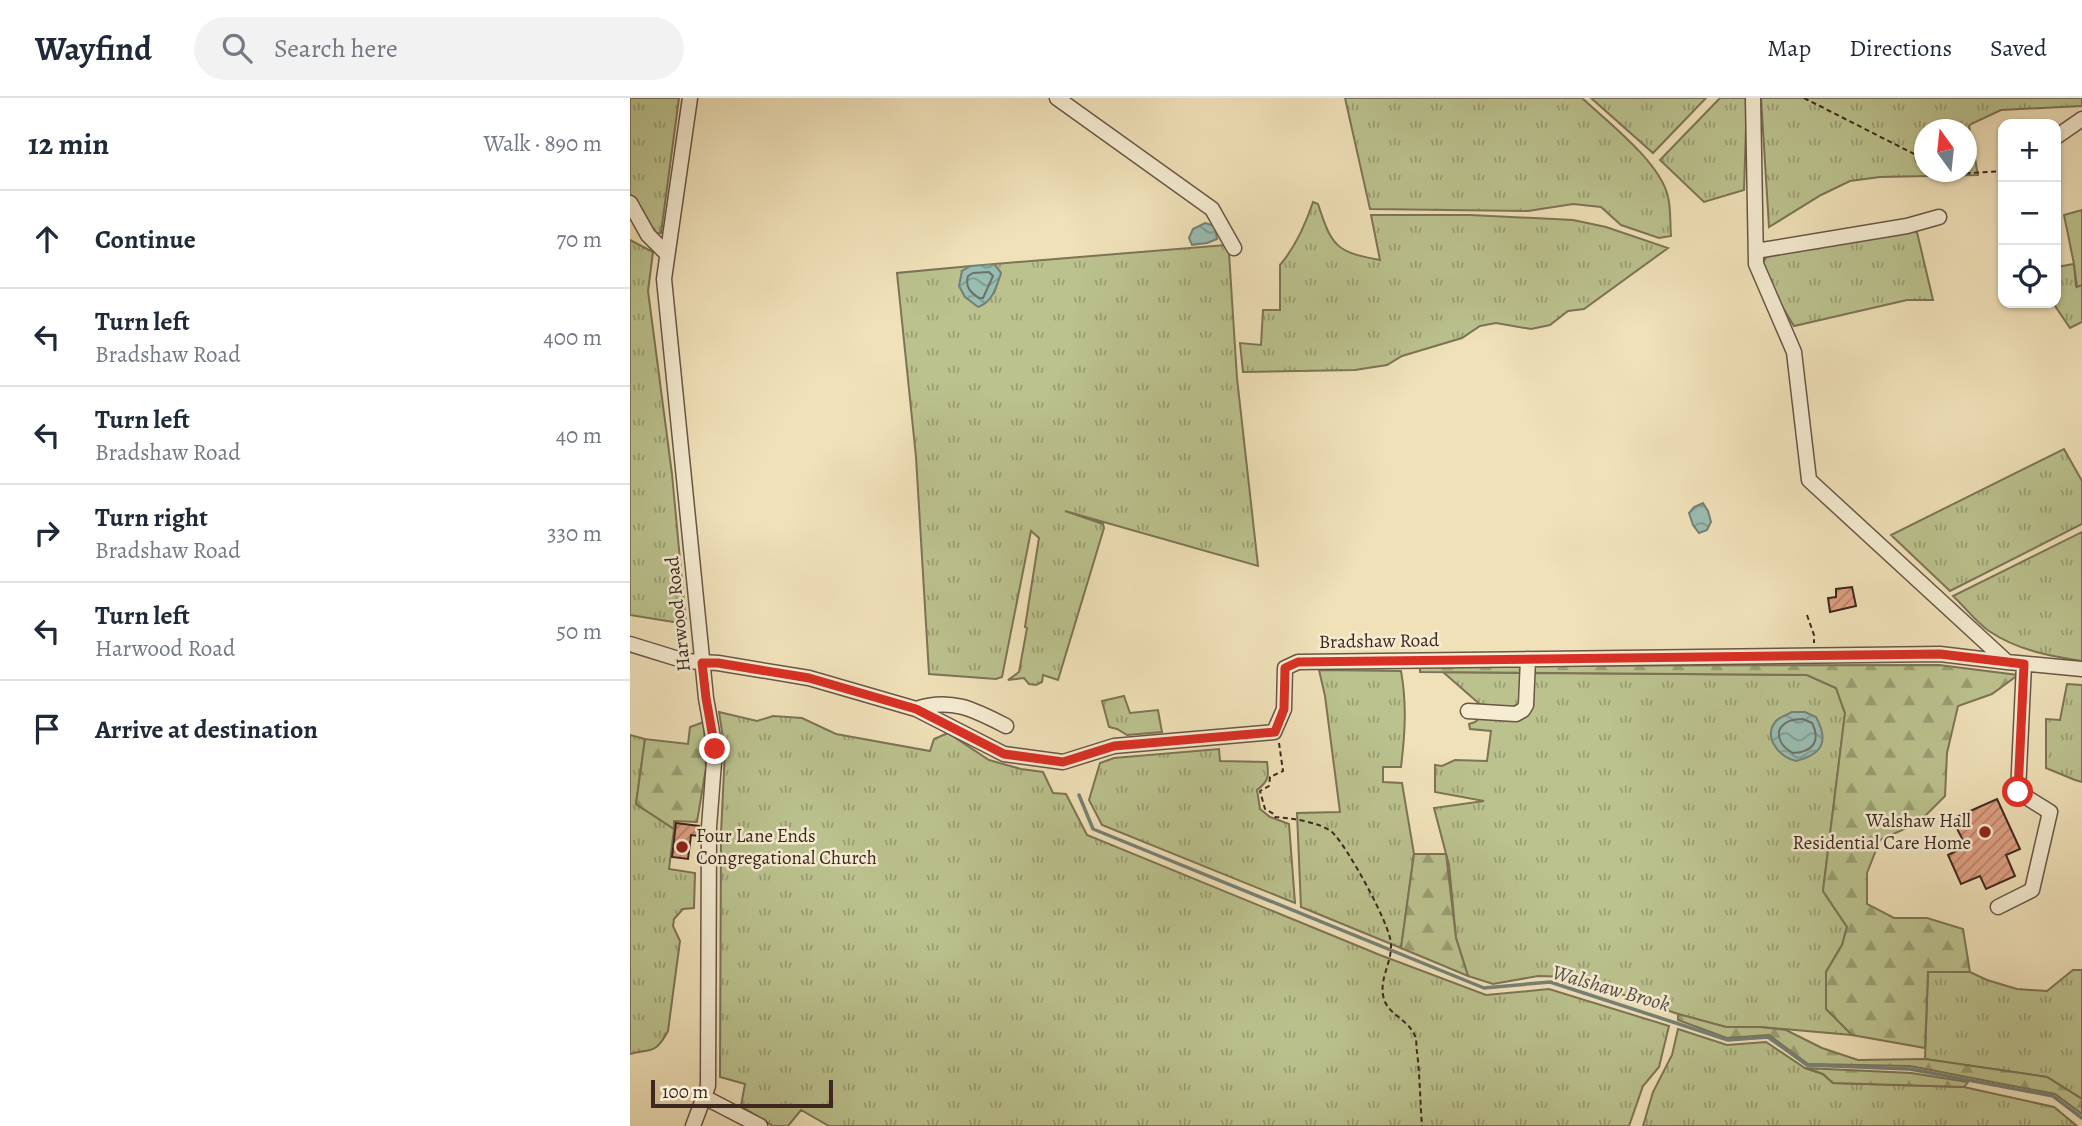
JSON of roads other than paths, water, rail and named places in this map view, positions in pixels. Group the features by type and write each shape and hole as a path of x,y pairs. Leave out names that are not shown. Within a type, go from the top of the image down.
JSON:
{"street":[{"name":"Harwood Road","path":"690,98 664,279 702,663 715,749 709,827 708,1086 693,1126"},
{"path":"1057,98 1212,209 1234,248"},
{"path":"1753,98 1756,264 1794,352 1809,480 2007,662"},
{"path":"2061,134 2082,119"},
{"path":"630,203 648,235 667,254"},
{"path":"1756,251 1907,226 1939,217"},
{"name":"Bradshaw Road","path":"630,643 685,661 718,663 809,678 916,709 1004,754 1063,762 1114,746 1275,732 1284,709 1285,668 1298,662 1940,654 2082,669"},
{"path":"1468,711 1516,714 1523,710 1528,659"},
{"path":"1998,907 2032,890 2050,812 2018,792 2024,664"},
{"path":"916,709 930,704 962,706 974,709 1006,726"},
{"path":"704,1097 760,1126"}],"water":[{"path":"1205,223 1215,226 1217,239 1192,245 1189,238 1193,229"},
{"path":"994,264 1001,273 997,284 991,298 978,307 965,297 959,286 962,271 971,266"},
{"path":"1703,503 1711,522 1707,530 1699,533 1689,513"},
{"path":"1792,712 1805,712 1816,717 1823,740 1812,755 1796,761 1779,751 1771,734 1776,721"}],"waterway":[{"name":"Walshaw Brook","path":"1079,795 1093,829 1484,988 1550,982 1728,1040 1768,1037 1807,1065 1910,1069 2053,1096 2082,1118"}],"place":[{"name":"Walshaw Hall Residential Care Home","path":"1985,832"},
{"name":"Four Lane Ends Congregational Church","path":"682,847"}]}
